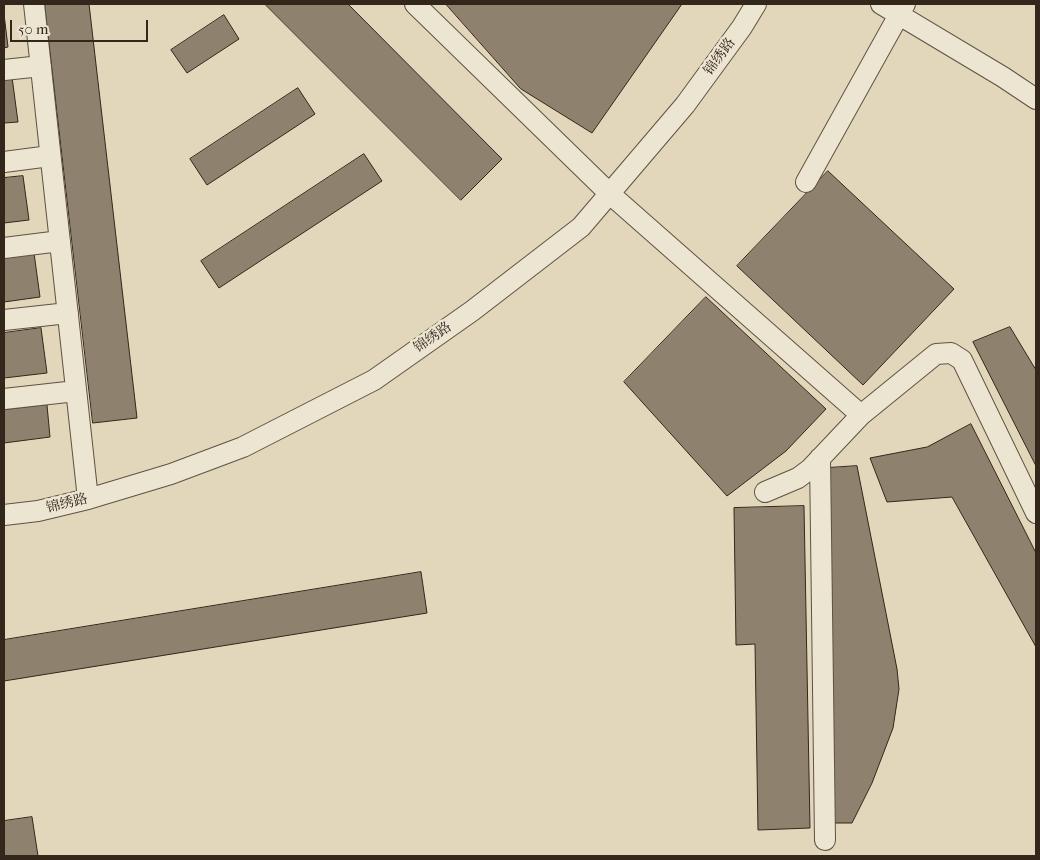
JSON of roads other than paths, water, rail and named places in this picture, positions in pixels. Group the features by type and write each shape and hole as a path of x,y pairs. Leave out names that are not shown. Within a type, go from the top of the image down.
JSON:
{"street":[{"path":"34,4 88,499"},
{"path":"415,4 610,194 860,415"},
{"name":"锦绣路","path":"4,515 38,511 88,499 171,474 243,447 374,380 472,311 581,227 685,104 756,4"},
{"path":"881,4 902,9 1036,100"},
{"path":"806,182 902,9"},
{"path":"4,70 41,66"},
{"path":"4,162 50,156"},
{"path":"4,248 60,241"},
{"path":"4,320 68,313"},
{"path":"765,492 798,478 810,469 860,415 936,354 951,353 962,360 1036,513"},
{"path":"4,399 76,390"},
{"path":"820,458 824,840"}]}
